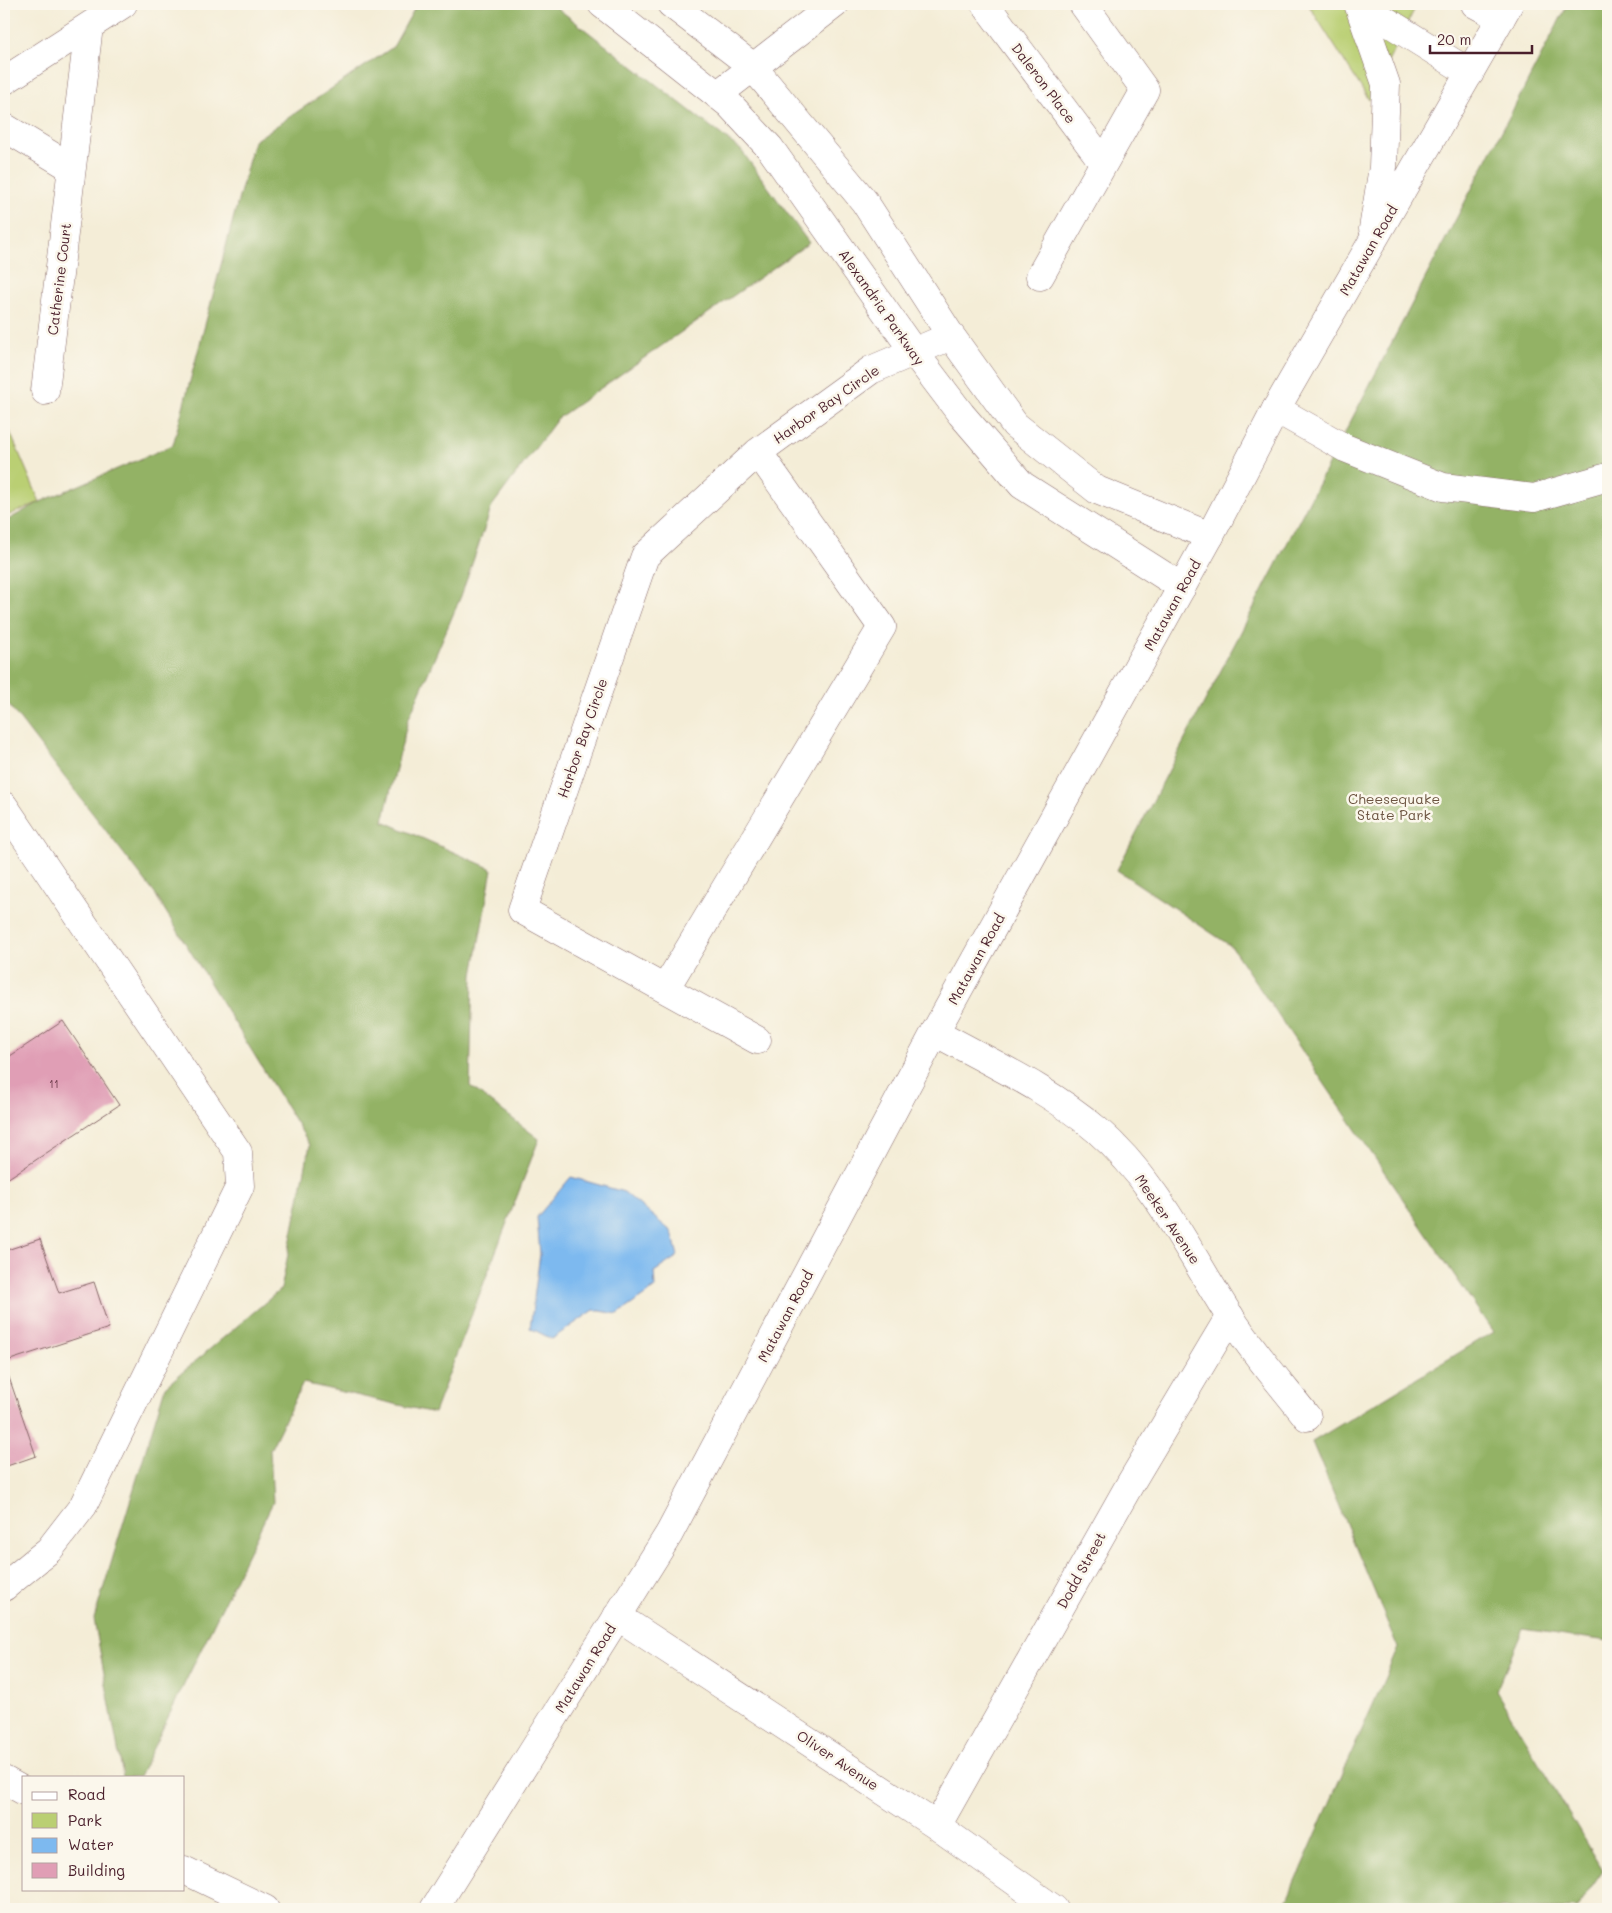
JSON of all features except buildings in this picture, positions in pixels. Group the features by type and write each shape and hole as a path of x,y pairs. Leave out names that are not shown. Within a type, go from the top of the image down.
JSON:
{"street":[{"path":"4,81 123,4"},
{"name":"Alexandria Parkway","path":"602,4 717,95 770,148 914,352 961,414 1022,485 1182,587"},
{"path":"671,4 752,66 864,201 951,336 1015,425 1097,490 1210,536"},
{"path":"717,95 752,66 835,4"},
{"name":"Daleron Place","path":"985,4 1103,162"},
{"path":"1040,276 1145,90 1083,4"},
{"path":"1359,4 1470,73"},
{"path":"1359,4 1386,84 1383,167 1371,245"},
{"path":"1475,4 1505,11"},
{"name":"Matawan Road","path":"434,1909 669,1534 936,1032 1210,536 1276,410 1505,11"},
{"name":"Catherine Court","path":"45,391 89,26"},
{"path":"4,127 72,168"},
{"name":"Harbor Bay Circle","path":"757,1040 522,910 645,556 758,452 871,370 951,336"},
{"path":"1276,410 1346,448 1443,487 1534,498 1608,478"},
{"name":"Harbor Bay Circle","path":"665,989 882,627 758,452"},
{"path":"4,806 238,1152 240,1186 83,1506 49,1550 4,1588"},
{"name":"Meeker Avenue","path":"936,1032 1061,1101 1099,1132 1145,1181 1176,1226 1230,1316 1307,1417"},
{"name":"Dodd Street","path":"937,1826 1130,1484 1230,1316"},
{"name":"Oliver Avenue","path":"617,1616 937,1826 1054,1909"},
{"path":"4,1780 22,1790"},
{"path":"185,1870 265,1909"}],"green space":[{"path":"417,4 552,4 741,150 809,243 558,418 492,506 461,596 408,720 383,821 492,869 473,975 470,1086 539,1139 434,1413 303,1383 270,1450 273,1502 139,1776 123,1776 94,1619 165,1387 281,1289 310,1145 155,894 4,699 4,522 40,502 173,445 254,141 393,47"},
{"path":"1308,4 1417,4 1369,100"},
{"name":"Cheesequake State Park","path":"1568,4 1608,4 1608,1641 1523,1629 1496,1691 1603,1870 1576,1909 1283,1909 1398,1648 1312,1442 1493,1332 1231,946 1117,870"},
{"path":"4,418 40,502 4,517"}],"water":[{"path":"571,1177 624,1192 672,1232 678,1256 654,1272 655,1288 618,1314 594,1310 552,1339 530,1328 540,1254 537,1217"}]}
